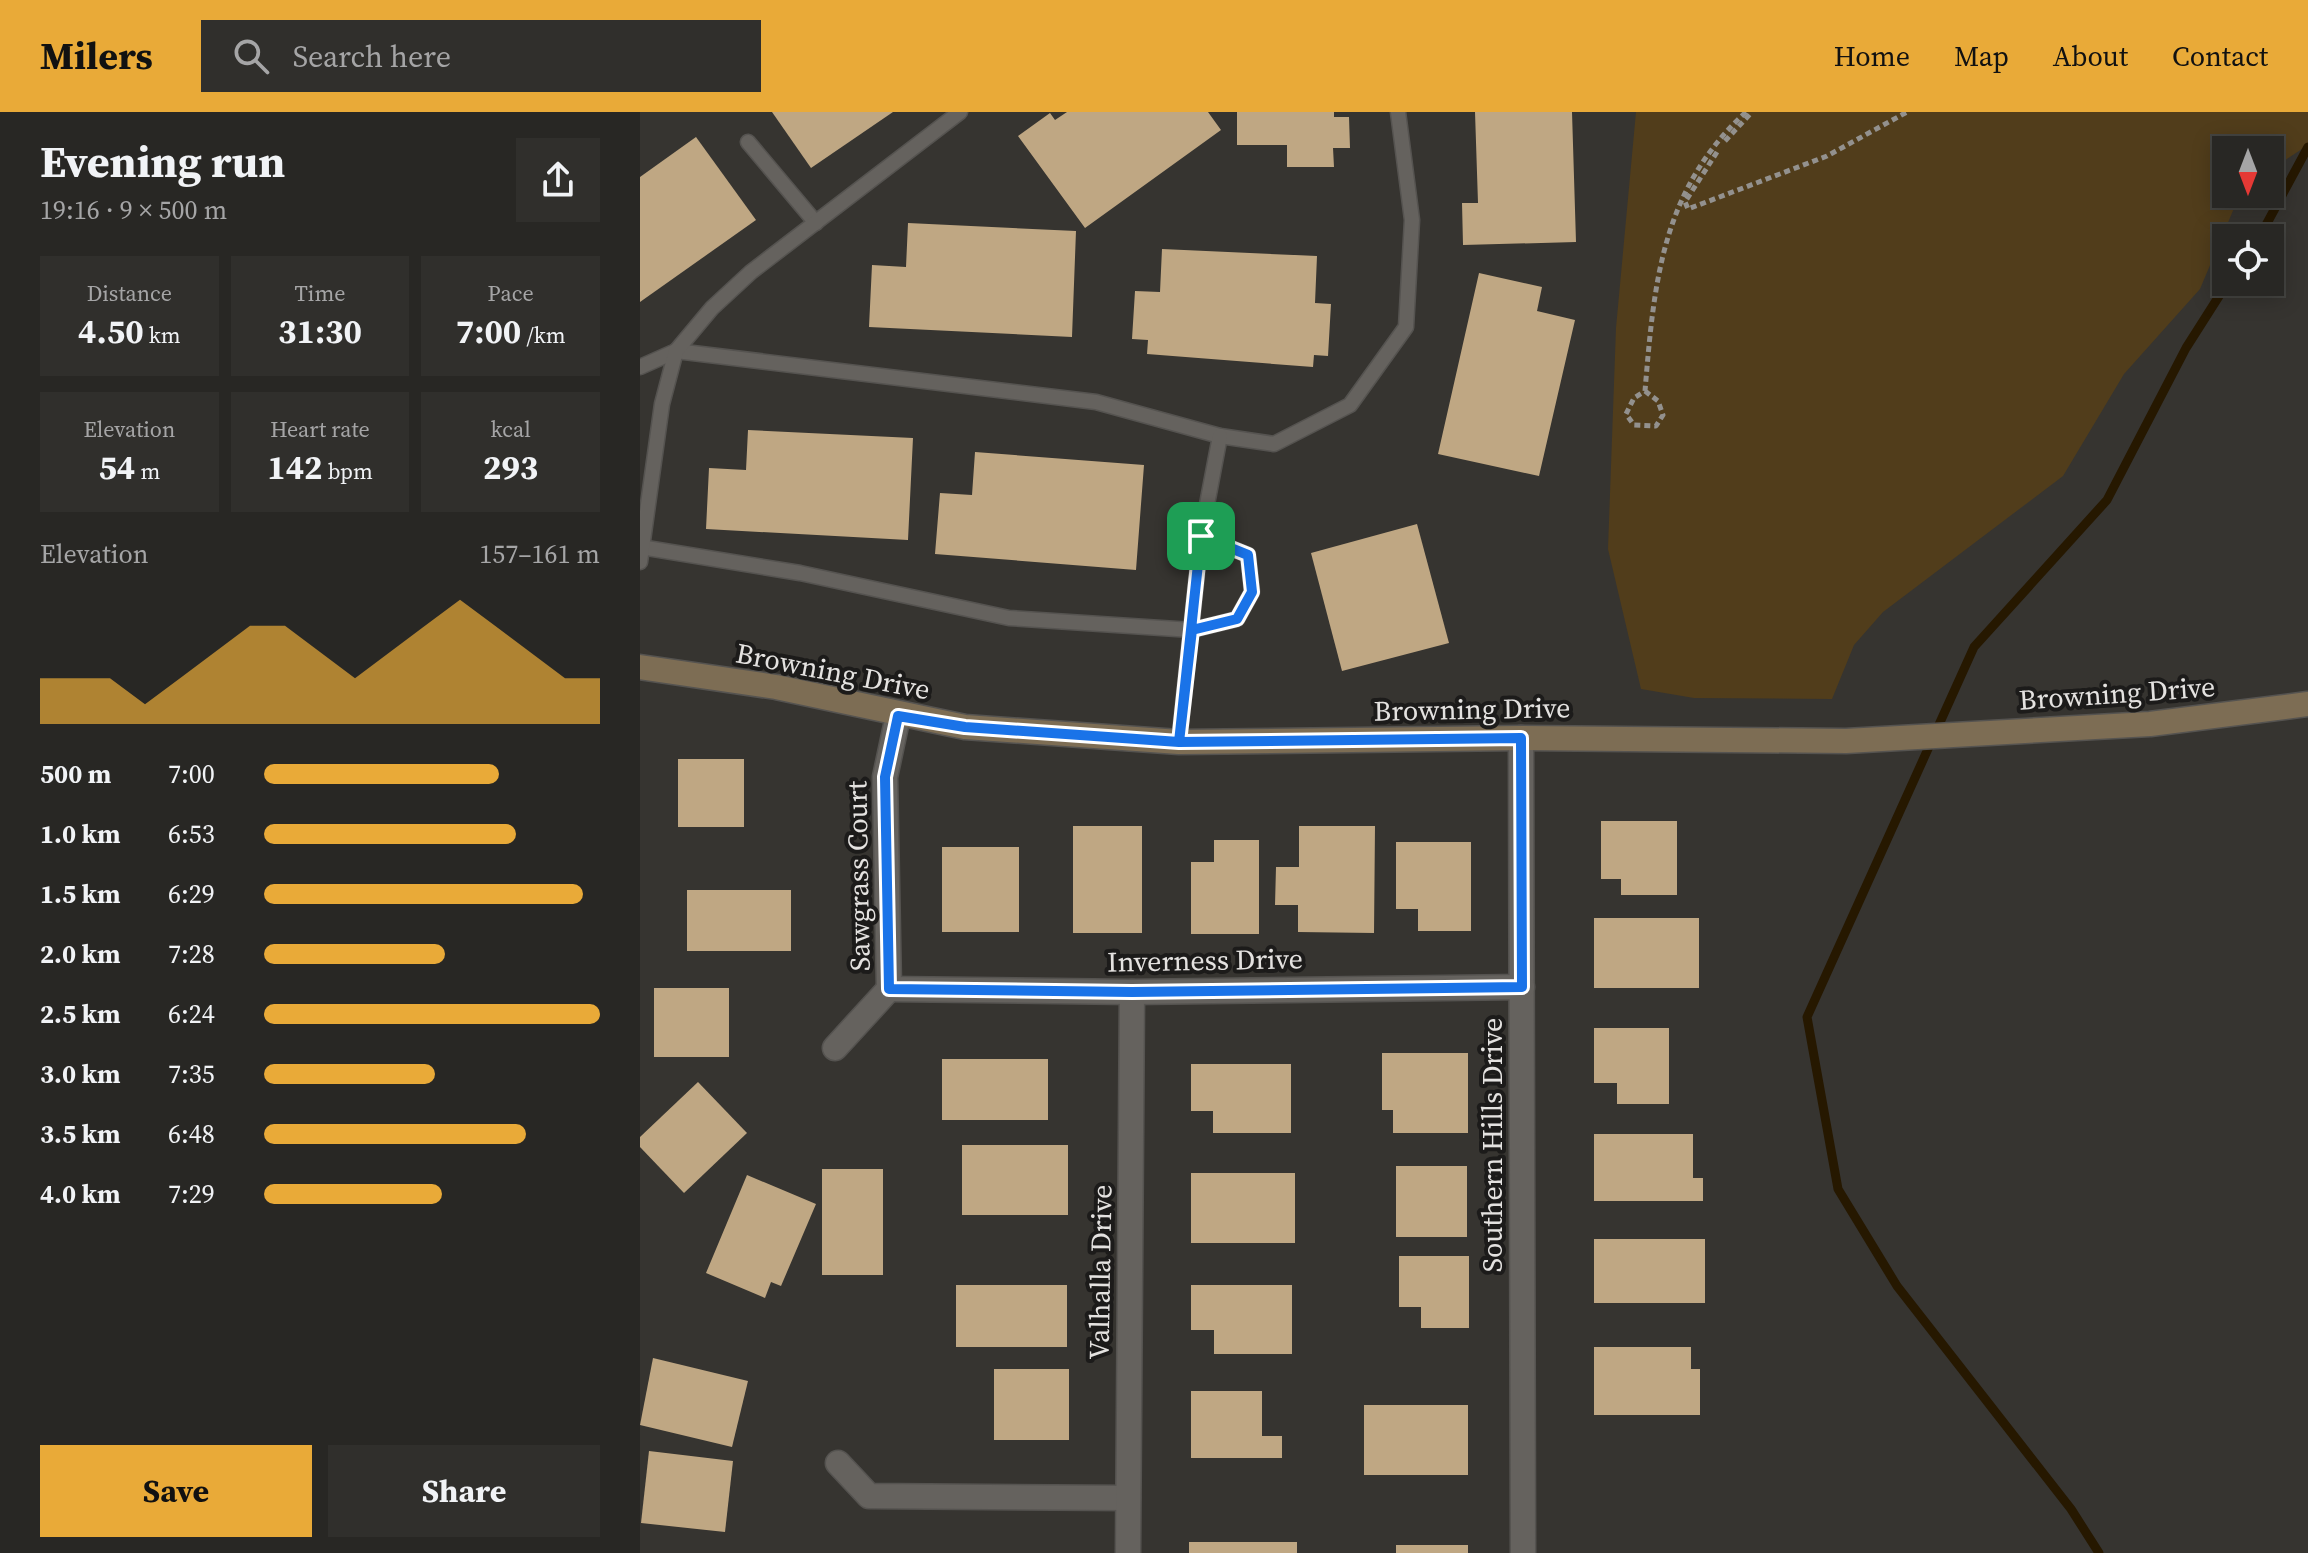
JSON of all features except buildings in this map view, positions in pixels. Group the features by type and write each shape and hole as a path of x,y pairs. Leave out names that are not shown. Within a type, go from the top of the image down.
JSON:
{"street":[{"name":"Browning Drive","path":"640,667 776,687 898,716 965,727 1179,742 1521,738 1846,741 2106,727 2308,704"},
{"name":"Sawgrass Court","path":"889,989 885,777 898,716"},
{"name":"Southern Hills Drive","path":"1521,738 1523,1553"},
{"name":"Inverness Drive","path":"889,989 1132,992 1522,987"},
{"path":"835,1048 889,989"},
{"name":"Valhalla Drive","path":"1128,1553 1132,992"},
{"path":"838,1463 869,1496 1128,1498"}],"lane":[{"path":"640,562 662,404 676,351 712,308 960,112"},
{"path":"640,367 676,351 1096,402 1220,436 1274,444 1350,405 1406,327 1412,220 1398,112"},
{"path":"748,142 816,223"},
{"path":"1179,742 1201,536 1220,436"},
{"path":"642,546 800,573 1009,618 1192,630 1237,619 1252,592 1248,555 1201,536"}],"path":[{"path":"1749,112 1720,146 1685,202 1688,209 1827,156 1907,112"},
{"path":"1645,391 1654,284 1663,244 1688,187 1749,112"},
{"path":"1663,244 1685,206 1808,161 1857,138 1900,112"},
{"path":"1645,391 1658,401 1663,415 1656,426 1634,425 1626,414 1634,398 1645,391"}],"shaded area":[{"path":"1636,112 2308,112 2308,145 2284,161 2284,136 2212,136 2212,208 2234,208 2227,224 2212,224 2212,260 2200,289 2124,374 2063,476 1883,612 1854,645 1832,699 1694,698 1641,689 1608,549 1616,328"}],"waterway":[{"path":"2267,224 2308,147"},
{"path":"2099,1553 2071,1509 1897,1286 1838,1189 1807,1017 1974,647 2107,500 2186,348 2219,296"}],"route":[{"path":"1201,536 1179,742 965,727 898,716 885,777 889,989 1132,992 1522,987 1521,738 1179,742 1192,630 1237,619 1252,592 1248,555 1201,536"}]}
